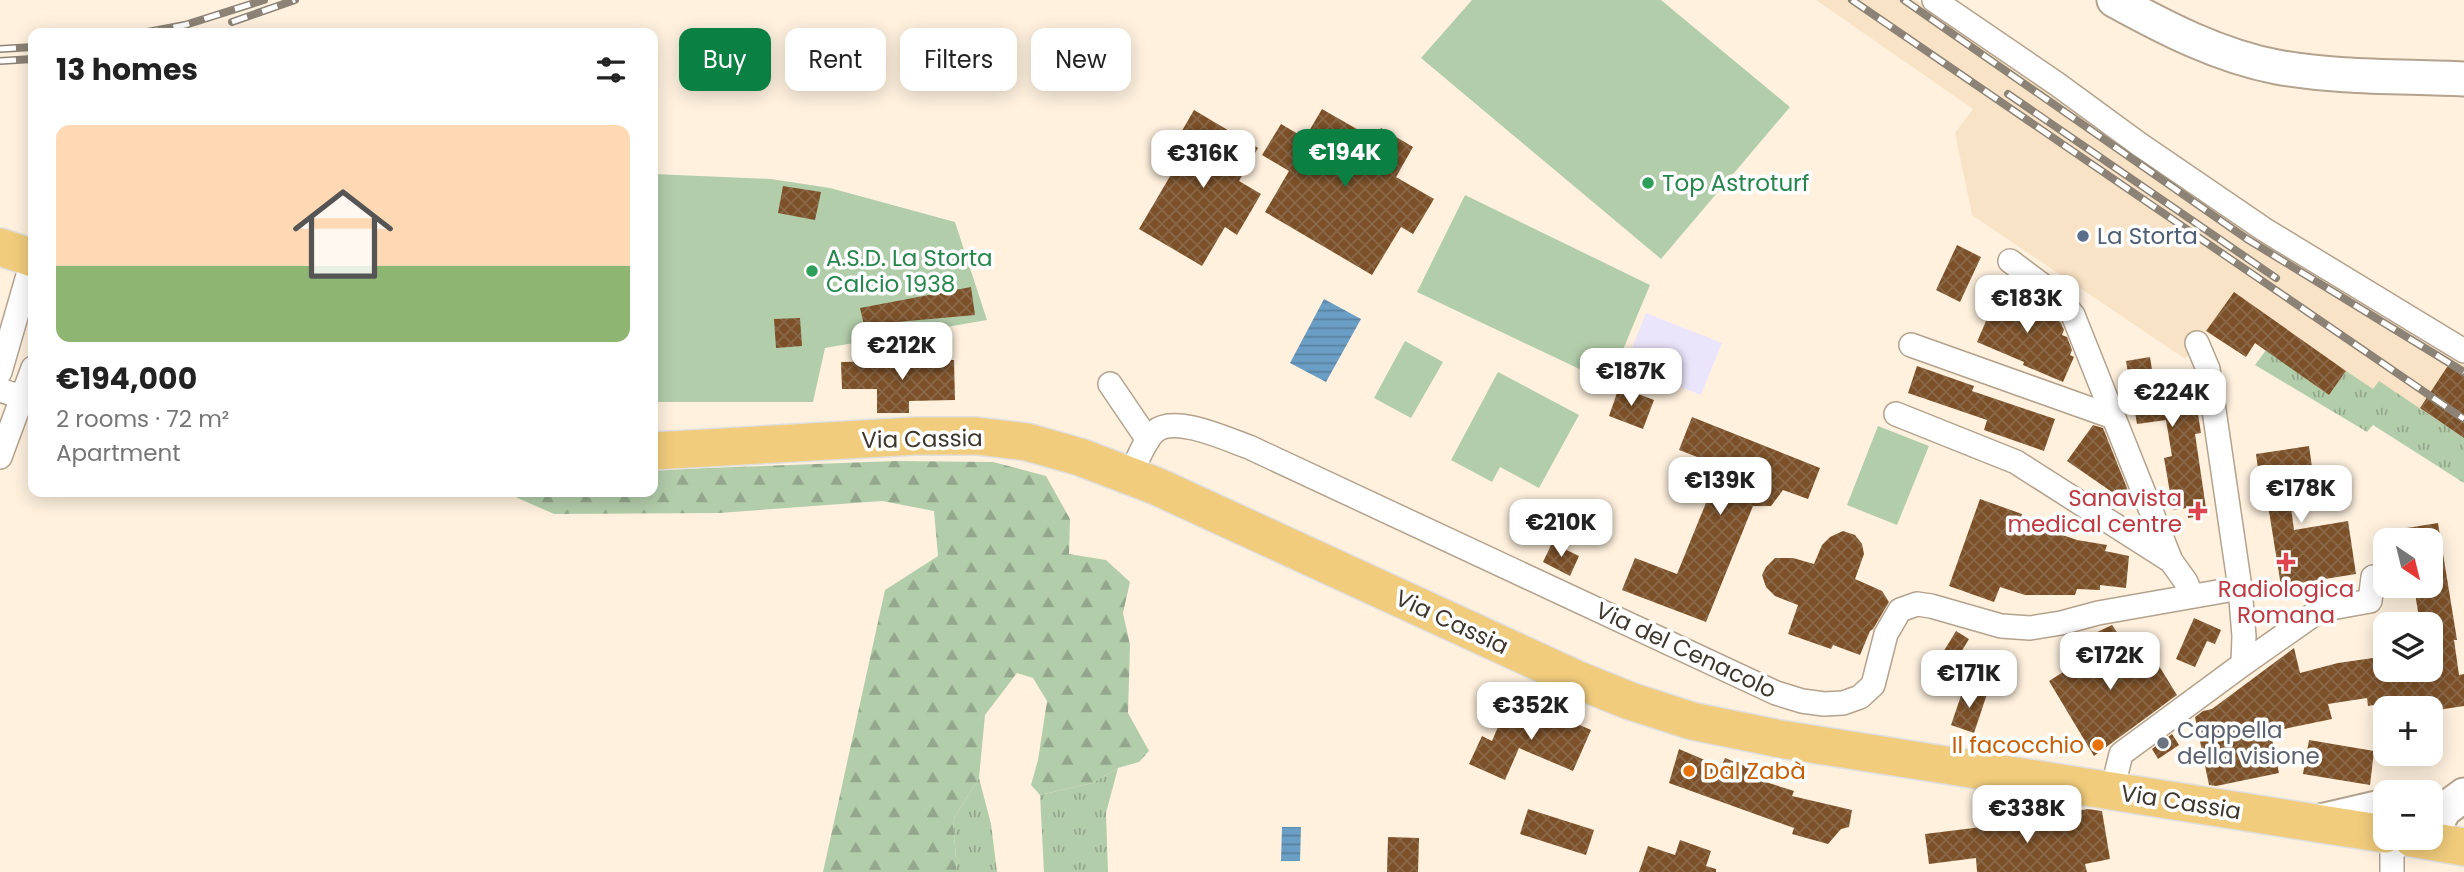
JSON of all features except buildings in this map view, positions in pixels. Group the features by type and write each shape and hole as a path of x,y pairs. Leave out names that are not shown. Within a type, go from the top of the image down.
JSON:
{"main road":[{"path":"2114,0 2186,38 2235,56 2277,66 2336,73 2464,79"},
{"path":"0,247 28,256"},
{"name":"Via Cassia","path":"658,451 916,436 976,436 1027,442 1130,475 1578,680 1692,721 1780,739 2373,832"},
{"path":"2443,791 2464,787"},
{"path":"2443,814 2449,804 2464,795"},
{"path":"2312,823 2373,809"}],"street":[{"path":"1934,0 2265,230 2464,351"},
{"path":"2010,261 2058,297 2073,315 2171,561 2192,596"},
{"path":"0,372 28,275"},
{"path":"2197,343 2208,369 2240,588 2244,636 2243,664"},
{"path":"1911,345 2113,416"},
{"path":"0,457 11,393 28,374"},
{"path":"1110,384 1148,440 1130,475"},
{"path":"1896,414 2016,463 2171,561"},
{"name":"Via del Cenacolo","path":"1148,440 1164,426 1175,425 1249,447 1776,693 1812,703 1843,703 1860,698 1867,692 1874,685 1886,634 1900,610 1917,604 2001,626 2030,628 2240,588"},
{"path":"2112,792 2121,754 2320,610 2370,601 2373,577"},
{"path":"2392,872 2392,855 2404,850"}],"shaded area":[{"path":"1816,0 1916,0 2244,228 2464,359 2464,438 2373,390 2329,395 2255,343 2246,357 2206,331 2185,359 1972,215 1955,133 1973,109"},
{"path":"1646,313 1722,343 1701,395 1625,365"}],"green space":[{"name":"Top Astroturf","path":"1472,0 1661,0 1790,107 1661,259 1421,58"},
{"name":"A.S.D. La Storta Calcio 1938","path":"658,174 771,179 830,188 955,222 987,320 825,348 813,402 658,402"},
{"path":"1465,195 1650,285 1609,383 1417,292"},
{"path":"1405,341 1443,362 1411,418 1374,398"},
{"path":"2266,350 2329,395 2346,371 2373,389 2379,381 2464,438 2464,483 2373,425 2367,432 2255,365"},
{"path":"1498,372 1579,415 1539,488 1500,467 1492,482 1451,460"},
{"path":"1878,426 1929,446 1897,525 1847,505"},
{"path":"896,461 993,462 1046,476 1070,519 1069,554 1106,560 1130,582 1123,613 1130,645 1128,713 1149,751 1139,762 1118,768 1092,783 1040,795 1031,785 1038,760 1047,701 1033,678 1017,673 985,715 979,778 953,820 957,872 823,872 885,590 938,556 934,511 882,501 719,513 554,514 515,497 658,497 658,470"},
{"path":"1118,768 1106,813 1108,872 1044,872 1040,795 1092,783"},
{"path":"979,778 991,824 997,872 957,872 953,820"}],"water":[{"path":"1324,299 1361,319 1326,382 1290,363"},
{"path":"1282,827 1301,827 1300,861 1281,861"}],"railway":[{"path":"169,28 264,0"},
{"path":"232,22 295,0"},
{"path":"1852,0 2464,419"},
{"path":"1904,0 2247,239 2464,372"},
{"path":"0,49 28,47"},
{"path":"0,61 28,59"},
{"path":"2008,94 2276,278"}],"place":[{"name":"Top Astroturf","path":"1648,183"},
{"name":"La Storta","path":"2083,236"},
{"name":"A.S.D. La Storta Calcio 1938","path":"812,271"},
{"name":"Sanavista medical centre","path":"2198,511"},
{"name":"Radiologica Romana","path":"2286,562"},
{"name":"Cappella della visione","path":"2163,743"},
{"name":"Il facocchio","path":"2098,745"},
{"name":"Dal Zabà","path":"1689,771"}]}
